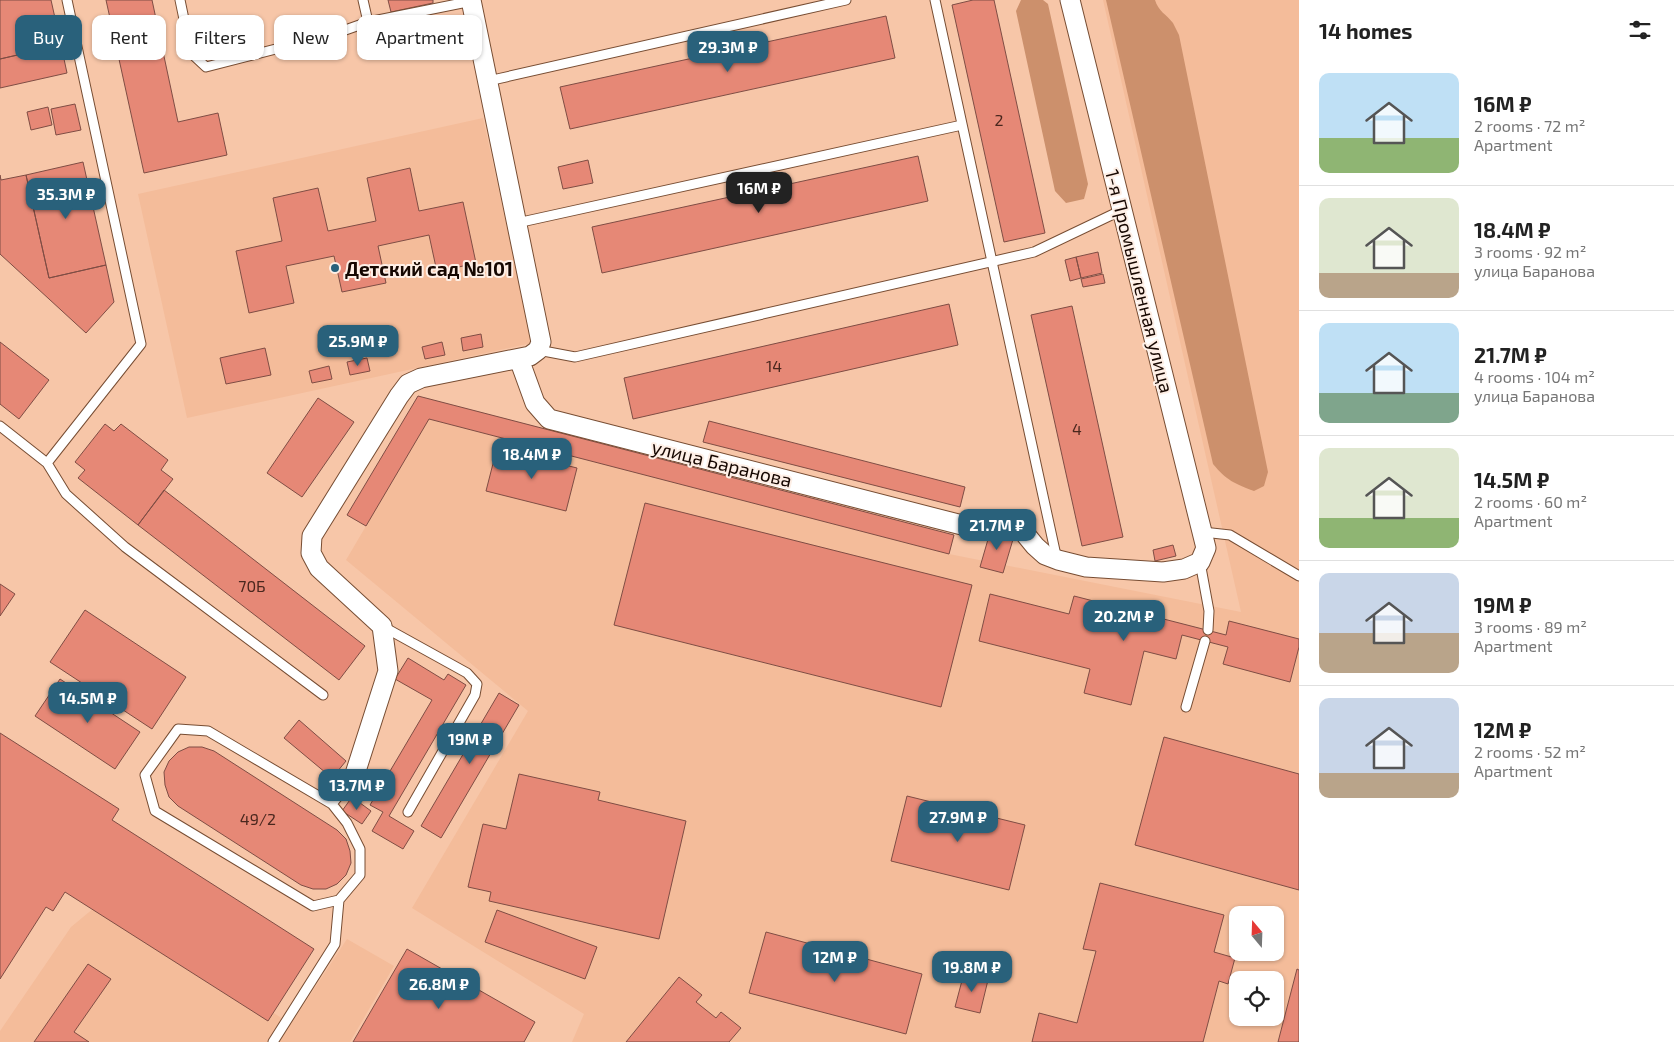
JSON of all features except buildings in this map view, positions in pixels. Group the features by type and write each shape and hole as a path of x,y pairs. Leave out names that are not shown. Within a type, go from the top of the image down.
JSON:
{"street":[{"name":"1-я Промышленная улица","path":"1070,0 1203,532 1206,548 1200,562"},
{"path":"354,778 388,671 382,626 319,568 311,553 312,536 398,396 408,384 421,378 530,356 538,350 541,342 472,1"},
{"name":"улица Баранова","path":"519,359 535,403 549,419 962,525"},
{"path":"1026,535 1045,555 1086,567 1163,572 1184,569 1200,562"}],"lane":[{"path":"47,463 141,344 67,0"},
{"path":"180,0 192,53 206,67 334,34 357,26"},
{"path":"363,0 366,15"},
{"path":"488,81 846,0"},
{"path":"935,0 1058,560"},
{"path":"403,15 472,1"},
{"path":"517,223 962,125"},
{"path":"538,350 575,357 1034,252 1122,210"},
{"path":"0,426 47,463 66,494 125,547 324,695"},
{"path":"1203,532 1230,535 1299,576"},
{"path":"1200,562 1209,611 1208,630"},
{"path":"382,626 467,672 477,684 475,694 408,812"},
{"path":"1186,707 1205,641"},
{"path":"273,1042 335,944 339,900 360,875 360,849 348,823 332,804 208,731 178,729 145,775 155,811 313,906 339,900"},
{"path":"332,804 354,778"}],"shaded area":[{"path":"1021,0 1043,0 1048,4 1088,184 1084,199 1066,203 1055,191 1016,11"},
{"path":"1103,0 1299,0 1299,1042 572,1042 584,1014 412,908 528,711 346,560 429,419 949,554 1241,612"},
{"path":"1106,0 1155,0 1160,10 1173,23 1179,35 1268,472 1264,486 1254,491 1231,481 1213,464"},
{"name":"Детский сад №101","path":"483,118 532,343 187,418 138,194"},
{"path":"100,903 291,1024 347,939 394,966 350,1042 0,1042 0,1031 71,927"}],"place":[{"name":"Детский сад №101","path":"335,268"}]}
